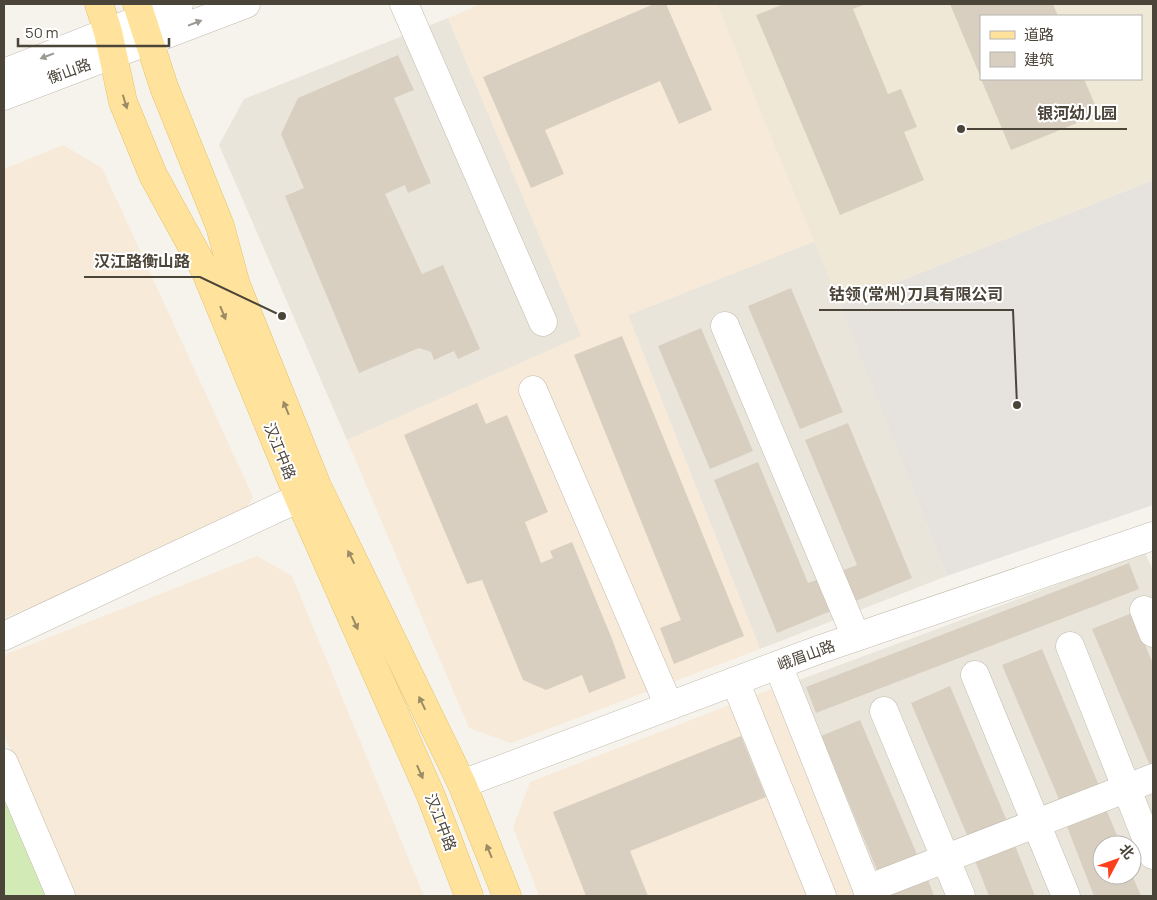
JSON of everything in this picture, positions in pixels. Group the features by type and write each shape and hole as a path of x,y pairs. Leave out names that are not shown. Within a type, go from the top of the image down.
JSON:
{"main road":[{"name":"汉江中路","path":"99,4 111,44 123,102 153,175 205,270 299,498 431,796 469,896"},
{"name":"汉江中路","path":"143,21 164,87 220,226 236,286 317,486 462,784 507,896"}],"street":[{"name":"衡山路","path":"4,96 111,44 143,21 179,4"},
{"name":"衡山路","path":"143,21 246,4"},
{"path":"404,4 543,322"},
{"name":"衡山路","path":"4,73 111,44"},
{"path":"725,326 856,638"},
{"path":"533,390 669,706"},
{"path":"4,636 299,498"},
{"name":"峨眉山路","path":"462,784 778,665 1153,536"},
{"path":"1070,646 1153,855"},
{"path":"778,665 869,893 946,859 1153,778"},
{"path":"975,675 1066,896"},
{"path":"735,681 822,896"},
{"path":"884,711 961,896"},
{"path":"4,763 61,896"}],"shaded area":[{"path":"481,4 717,4 815,241 628,315 760,649 511,743 469,728 347,440 581,336 448,18"},
{"path":"717,4 1153,4 1153,180 840,305"},
{"path":"448,18 582,336 347,440 219,145 244,99"},
{"path":"63,145 102,168 253,497 238,522 4,618 4,169"},
{"path":"1153,180 1153,505 947,576 840,305"},
{"path":"815,241 947,576 760,649 628,315"},
{"path":"1145,552 1153,571 1153,896 878,896 791,683"},
{"path":"257,556 292,576 424,896 73,896 4,735 4,655"},
{"path":"776,687 862,896 539,896 513,827 530,782"}],"green space":[{"path":"4,790 49,896 4,896"}],"building":[{"path":"654,4 666,4 712,110 679,124 660,81 545,130 564,174 531,188 483,77"},
{"path":"784,4 866,4 853,9 888,94 901,89 917,127 904,132 924,180 840,215 756,15"},
{"path":"950,4 1053,4 1058,15 980,15 980,76"},
{"path":"398,55 414,90 394,98 431,183 408,193 405,185 385,194 422,274 443,265 480,349 458,359 454,351 434,360 431,352 419,348 359,373 285,196 304,188 281,134 298,98"},
{"path":"981,80 1084,80 1099,114 1011,150"},
{"path":"791,288 843,412 800,429 748,306"},
{"path":"701,328 753,451 710,469 658,346"},
{"path":"622,336 744,636 674,664 660,628 681,620 574,355"},
{"path":"477,403 486,424 507,415 548,512 525,522 541,563 553,558 550,551 572,542 626,678 589,693 582,675 546,690 523,680 482,580 467,584 404,435"},
{"path":"848,423 912,578 777,633 714,480 758,462 808,583 857,565 805,440"},
{"path":"1129,563 1139,589 816,713 806,687"},
{"path":"1132,613 1153,664 1153,767 1151,768 1092,629"},
{"path":"1042,649 1100,788 1061,804 1002,665"},
{"path":"950,686 1009,826 970,842 911,703"},
{"path":"860,720 919,859 879,875 821,736"},
{"path":"741,736 766,797 630,851 648,896 586,896 553,812"},
{"path":"1106,809 1117,835 1092,835 1092,885 1136,885 1141,896 1094,896 1066,824"},
{"path":"1014,843 1035,896 989,896 974,858"},
{"path":"928,880 934,896 885,896"}],"place":[{"name":"银河幼儿园","path":"961,129"},
{"name":"汉江路衡山路","path":"282,316"},
{"name":"钴领(常州)刀具有限公司","path":"1017,405"}]}
